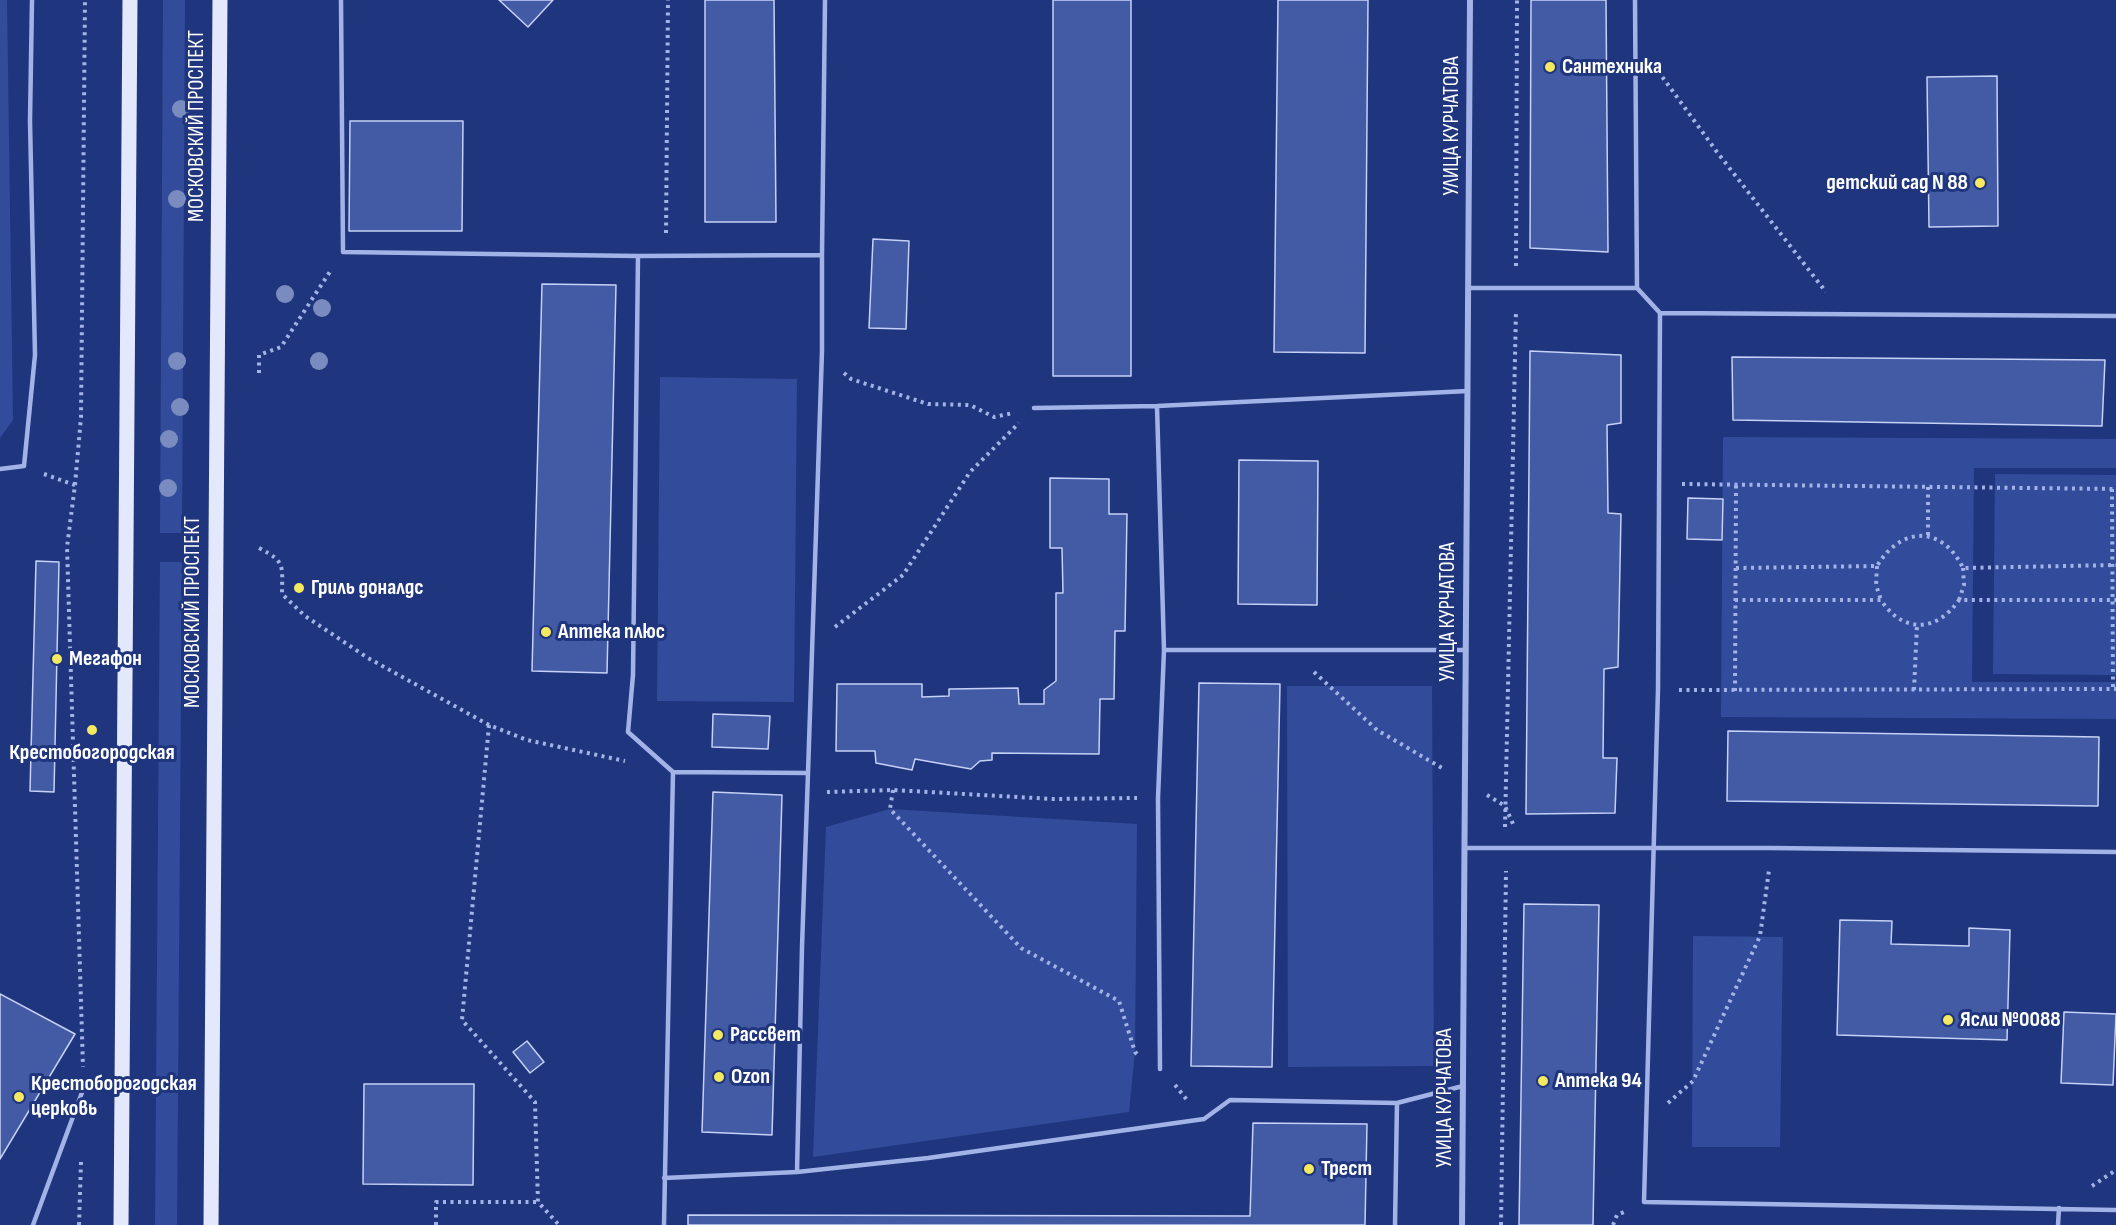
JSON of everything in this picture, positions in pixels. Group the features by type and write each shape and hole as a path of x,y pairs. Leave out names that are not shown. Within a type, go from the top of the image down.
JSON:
{"main road":[{"path":"121,1225 130,0"},
{"name":"МОСКОВСКИЙ ПРОСПЕКТ","path":"211,1225 220,0"}],"street":[{"name":"УЛИЦА КУРЧАТОВА","path":"1462,1225 1470,0"}],"lane":[{"path":"0,469 24,466 35,355 30,121 32,0"},
{"path":"341,0 343,252 638,256 822,255"},
{"path":"797,1172 802,947 822,351 825,0"},
{"path":"1635,0 1637,288 1660,313 1658,689 1644,1202 2116,1210"},
{"path":"638,256 633,675 628,732 673,772 808,773"},
{"path":"1468,288 1637,288"},
{"path":"1660,313 2116,316"},
{"path":"1034,408 1157,406 1468,391"},
{"path":"1157,406 1164,650 1158,798 1160,1069"},
{"path":"1164,650 1466,650"},
{"path":"664,1225 673,772"},
{"path":"1465,848 1772,848 2116,852"},
{"path":"664,1178 797,1172 928,1158 1204,1119 1230,1100 1396,1103 1463,1086"},
{"path":"33,1225 84,1087"},
{"path":"1395,1225 1396,1103"},
{"path":"2058,1225 2059,1208"}],"path":[{"path":"84,1087 67,547 81,417 85,0"},
{"path":"666,256 668,0"},
{"path":"1501,1225 1505,806 1516,288 1517,0"},
{"path":"1636,42 1717,152 1827,294"},
{"path":"259,373 259,355 281,347 343,252"},
{"path":"822,351 851,379 928,404 970,405 994,417 1034,408"},
{"path":"813,644 903,575 970,472 1034,408"},
{"path":"24,466 75,485"},
{"path":"1658,689 1735,691 2114,689 2114,489 1660,484"},
{"path":"1735,691 1736,485"},
{"path":"1928,487 1928,537"},
{"path":"1914,537 1928,537 1940,541 1957,555 1963,568 1964,585 1959,600 1950,614 1935,622 1917,625 1902,621 1889,613 1876,585 1877,566 1886,552 1899,541 1914,537"},
{"path":"259,548 276,557 282,569 282,594 305,616 368,658 489,725 527,740 627,761"},
{"path":"1963,568 2114,565"},
{"path":"1736,568 1877,566"},
{"path":"1735,600 1881,600"},
{"path":"1959,600 2114,600"},
{"path":"1914,690 1917,625"},
{"path":"1292,651 1377,730 1505,806 1524,849"},
{"path":"489,725 462,1020 535,1102 538,1202 559,1225"},
{"path":"893,790 890,809 1021,948 1119,1001 1135,1052 1160,1069 1204,1119"},
{"path":"828,792 893,790 1053,800 1158,798"},
{"path":"1645,1124 1693,1081 1760,936 1772,848"},
{"path":"436,1225 436,1202 538,1202"}],"shaded area":[{"path":"0,0 7,0 13,420 0,438"},
{"path":"163,0 185,0 182,533 160,533"},
{"path":"660,377 797,379 794,702 657,701"},
{"path":"1723,437 2116,439 2116,468 1974,468 1972,682 2116,682 2116,719 1721,717"},
{"path":"1995,474 2116,475 2116,675 1993,674"},
{"path":"160,562 182,562 177,1225 155,1225"},
{"path":"1287,686 1432,686 1434,1066 1288,1067"},
{"path":"890,809 1137,824 1135,1052 1129,1112 813,1157 826,827"},
{"path":"1693,936 1783,937 1780,1147 1692,1147"}],"building":[{"path":"499,0 553,0 528,27"},
{"path":"705,0 774,0 776,222 705,222"},
{"path":"1053,0 1131,0 1131,376 1053,376"},
{"path":"1278,0 1368,0 1365,353 1274,352"},
{"path":"1531,0 1606,0 1608,252 1530,248"},
{"path":"1997,76 1998,226 1929,227 1927,77"},
{"path":"350,121 463,121 462,231 349,231"},
{"path":"873,239 909,241 906,329 869,328"},
{"path":"542,284 616,285 607,673 532,671"},
{"path":"1530,351 1621,355 1621,423 1607,425 1608,513 1621,514 1618,667 1604,669 1603,758 1617,758 1615,813 1526,814"},
{"path":"1732,357 2105,360 2102,426 1733,420"},
{"path":"1239,460 1318,461 1317,605 1238,604"},
{"path":"1050,478 1109,479 1109,514 1127,514 1125,631 1115,631 1114,699 1100,699 1099,754 992,753 992,760 980,761 971,769 915,759 912,770 876,763 875,751 836,751 837,684 922,684 922,697 949,696 949,689 1018,688 1019,704 1044,704 1044,690 1056,681 1056,593 1063,593 1062,548 1050,548"},
{"path":"1688,498 1723,499 1722,540 1687,539"},
{"path":"36,561 59,562 54,792 30,791"},
{"path":"1199,683 1280,684 1272,1067 1191,1066"},
{"path":"713,714 770,716 768,749 712,747"},
{"path":"1728,731 2099,737 2098,806 1727,801"},
{"path":"713,792 782,795 772,1135 702,1132"},
{"path":"1524,904 1599,905 1593,1225 1519,1225"},
{"path":"1840,920 1892,921 1891,944 1969,946 1969,928 2010,930 2007,1040 1837,1035"},
{"name":"Крестоборогодская церковь","path":"0,994 75,1034 0,1159"},
{"path":"2064,1012 2116,1014 2113,1085 2061,1083"},
{"path":"527,1041 544,1062 530,1073 513,1052"},
{"path":"364,1084 474,1084 473,1185 363,1184"},
{"name":"Трест","path":"1253,1123 1367,1124 1365,1225 688,1225 688,1215 1250,1216"}],"place":[{"name":"Сантехника","path":"1550,67"},
{"name":"детский сад N 88","path":"1980,183"},
{"name":"Гриль доналдс","path":"299,588"},
{"name":"Аптека плюс","path":"546,632"},
{"name":"Мегафон","path":"57,659"},
{"name":"Крестобогородская","path":"92,730"},
{"name":"Ясли №0088","path":"1948,1020"},
{"name":"Рассвет","path":"718,1035"},
{"name":"Ozon","path":"719,1077"},
{"name":"Аптека 94","path":"1543,1081"},
{"name":"Крестоборогодская церковь","path":"19,1097"},
{"name":"Трест","path":"1309,1169"}]}
